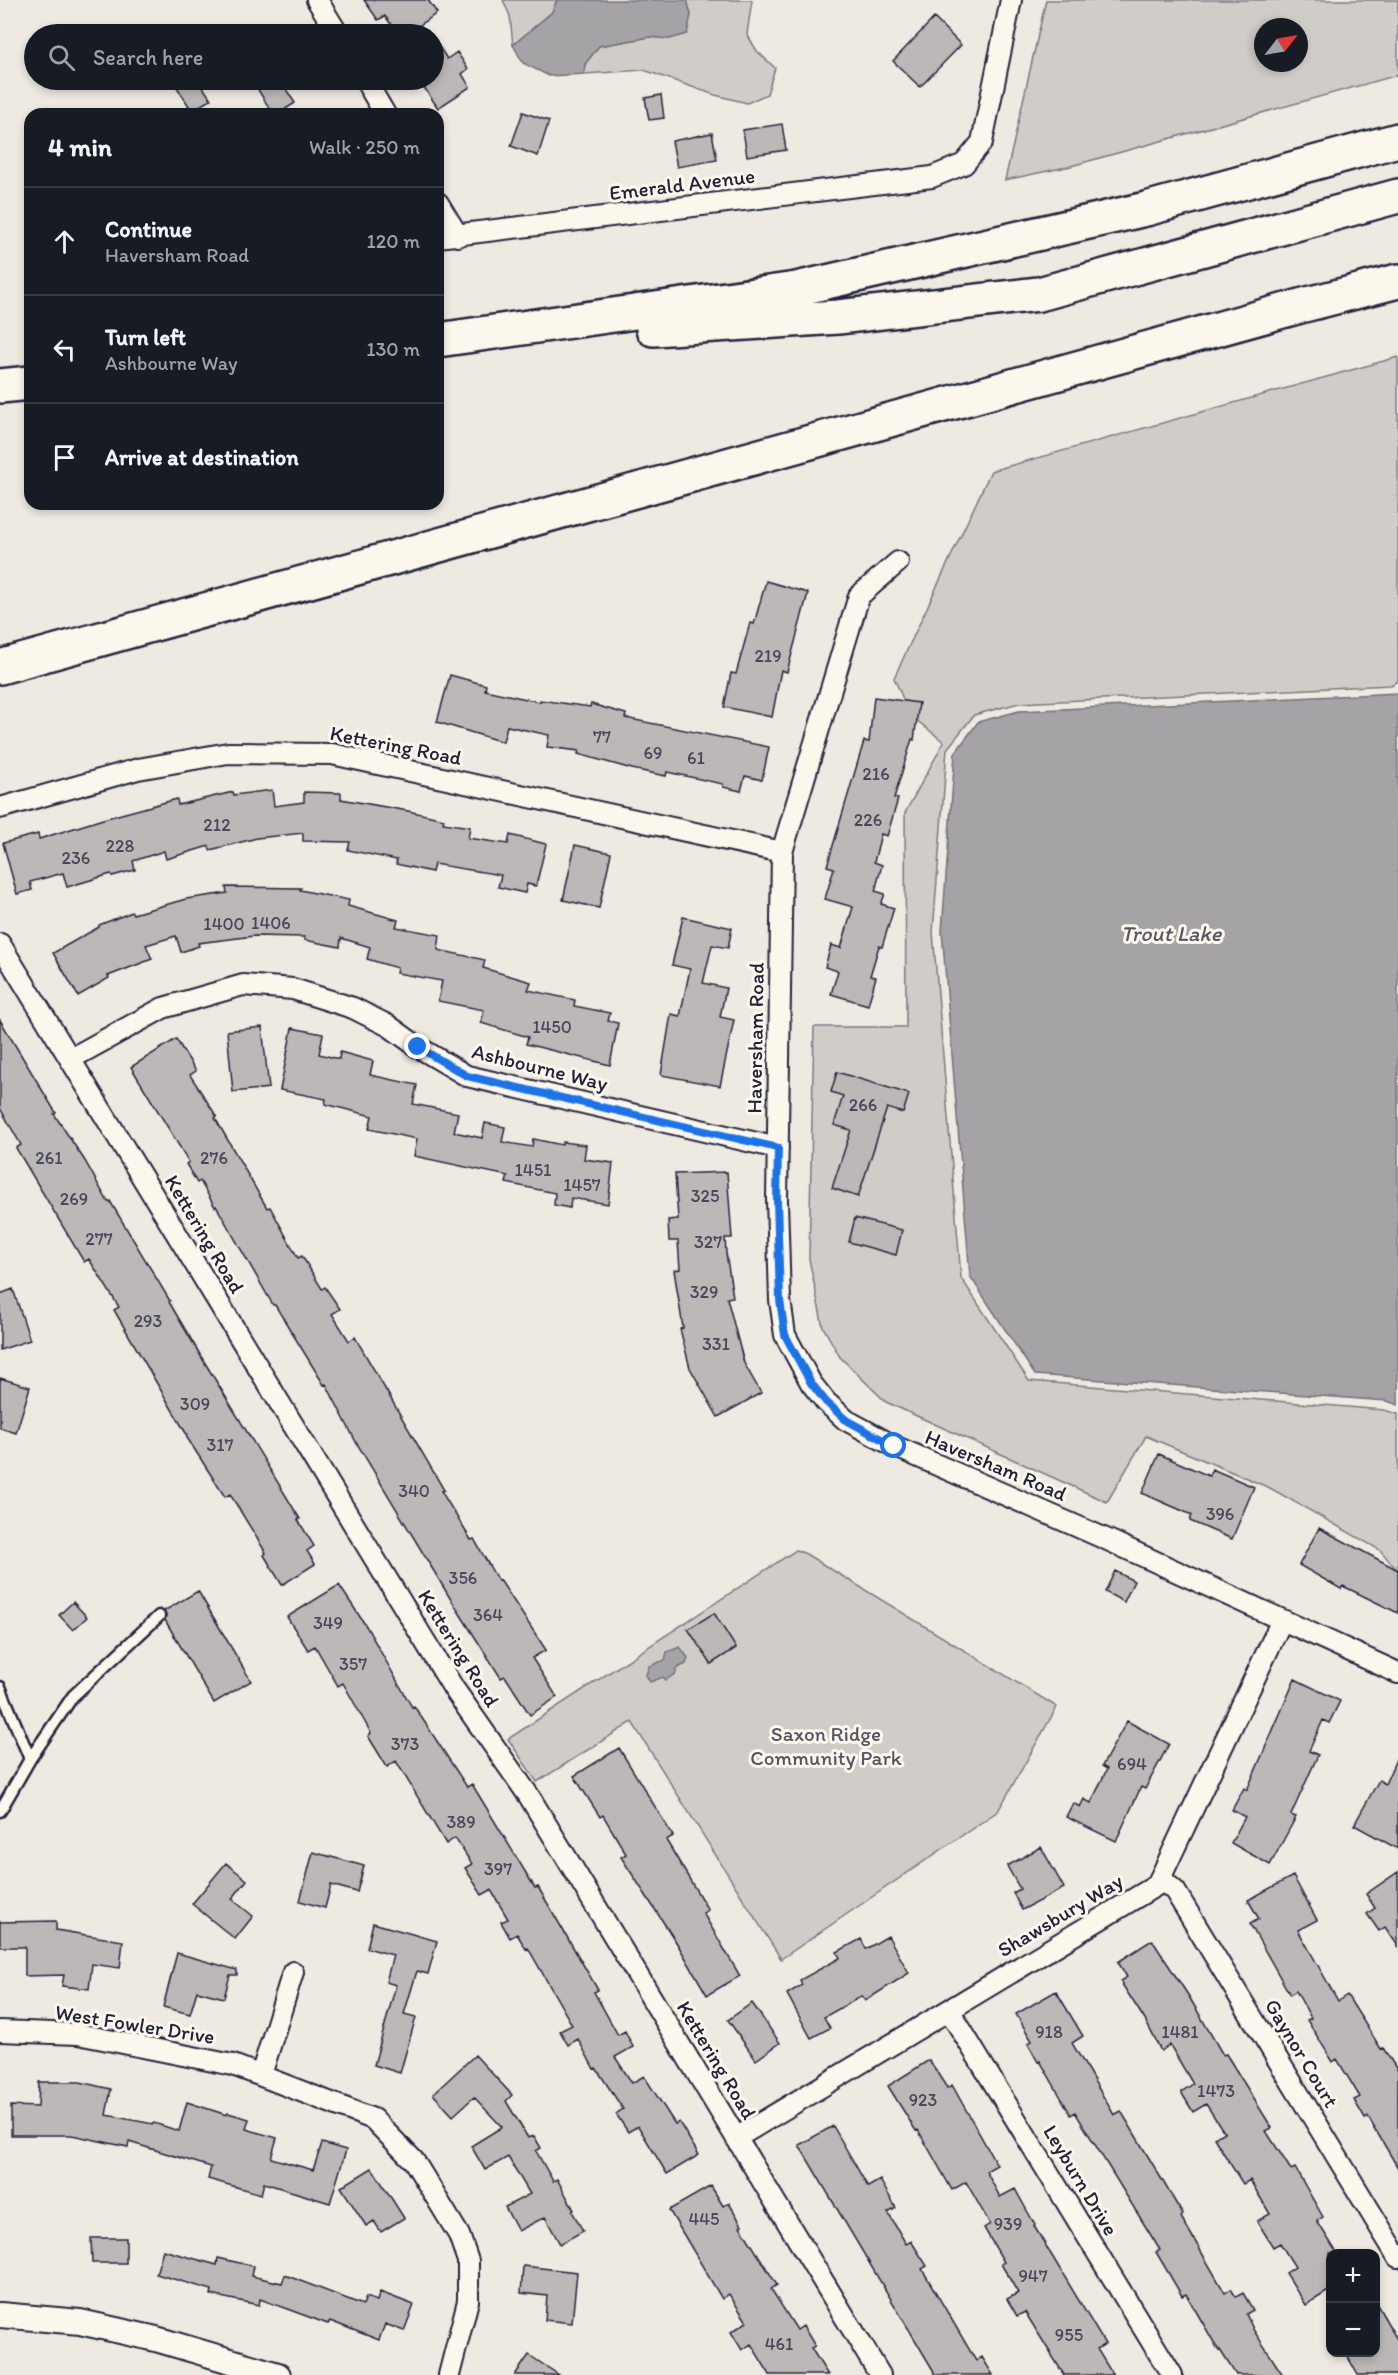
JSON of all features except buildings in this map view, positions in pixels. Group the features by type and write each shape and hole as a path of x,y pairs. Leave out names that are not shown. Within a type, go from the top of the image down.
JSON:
{"highway":[{"path":"444,341 796,289 1146,209 1398,140"},
{"path":"444,342 838,317 1039,294 1398,196"},
{"path":"0,667 1398,280"},
{"path":"0,386 24,384"}],"street":[{"path":"317,0 332,24"},
{"name":"Emerald Avenue","path":"444,237 932,177 964,164 982,142 1011,0"},
{"path":"370,90 381,108"},
{"path":"444,213 458,236"},
{"name":"Haversham Road","path":"898,562 859,596 782,852 777,1200 780,1289 785,1335 811,1383 826,1402 846,1420 894,1446 1108,1540 1398,1673"},
{"name":"Kettering Road","path":"0,808 138,769 228,753 332,754 782,852"},
{"name":"Kettering Road","path":"0,944 454,1689 529,1796 880,2375"},
{"name":"Ashbourne Way","path":"70,1059 164,1008 243,985 293,989 353,1008 389,1026 418,1047 467,1076 778,1148"},
{"name":"Shawsbury Way","path":"736,2138 1157,1885 1282,1620"},
{"name":"Gaynor Court","path":"1160,1878 1175,1891 1398,2257"},
{"path":"261,2075 293,1972"},
{"name":"Leyburn Drive","path":"949,2010 1172,2375"},
{"name":"West Fowler Drive","path":"0,2031 78,2034 233,2065 373,2119 414,2161 459,2235 468,2261 468,2301 449,2375"},
{"path":"0,2315 80,2322 145,2336 278,2375"}],"lane":[{"path":"0,1811 30,1759 73,1696 159,1616"},
{"path":"0,1687 30,1759"}],"green space":[{"path":"503,0 557,0 552,12 513,45 510,16"},
{"path":"687,0 752,0 747,34 757,51 775,68 767,94 747,103 715,95 644,70 584,74 585,64 599,46 650,37 670,39 691,15"},
{"path":"1046,0 1398,0 1398,75 1071,166 1005,180"},
{"path":"1398,357 1398,681 1391,685 1019,703 974,715 947,749 933,932 961,1278 1029,1381 1384,1410 1398,1414 1398,1571 1380,1550 1270,1488 1146,1436 1107,1502 886,1402 840,1357 823,1327 809,1259 814,1027 906,1027 905,813 944,742 910,715 894,678 991,471"},
{"name":"Saxon Ridge Community Park","path":"796,1550 1057,1707 998,1811 781,1959 632,1722 537,1782 508,1739"}],"water":[{"path":"557,0 687,0 691,15 687,34 670,39 650,37 599,46 585,64 584,74 549,76 523,63 513,45 552,12"},
{"name":"Trout Lake","path":"1398,693 1398,1405 1387,1401 1035,1375 970,1276 942,931 955,753 978,722 1019,711"},
{"path":"680,1647 688,1658 686,1664 676,1669 676,1673 666,1680 663,1677 650,1682 646,1675 649,1666 665,1660 667,1652"}],"route":[{"path":"418,1047 467,1076 778,1148 780,1300 785,1335 811,1383 826,1402 846,1420 894,1446"}]}
